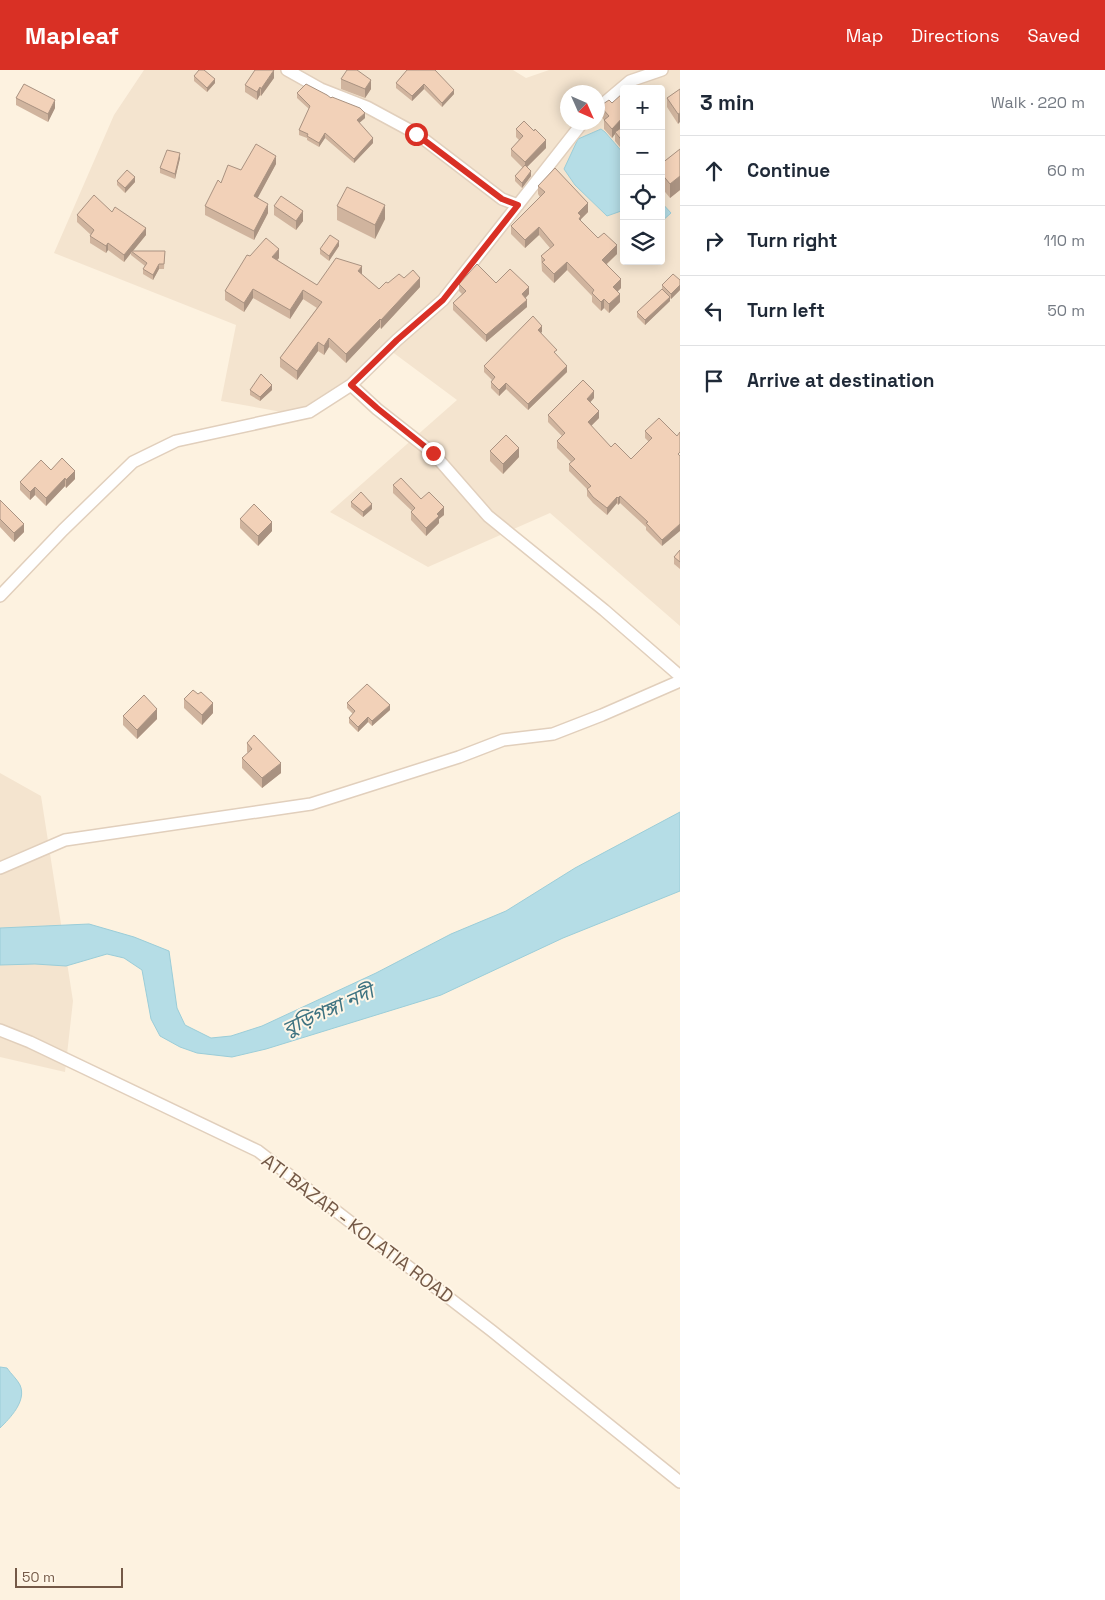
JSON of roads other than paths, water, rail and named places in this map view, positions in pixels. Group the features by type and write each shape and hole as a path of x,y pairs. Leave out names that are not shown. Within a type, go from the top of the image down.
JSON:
{"street":[{"path":"288,70 321,89 367,107 416,134 502,199 518,205"},
{"path":"605,102 630,81 662,70"},
{"path":"0,596 133,462 176,441 309,412 351,385 397,340 443,300 577,130"},
{"path":"351,385 433,453 488,516 604,610 680,676"},
{"path":"0,868 65,840 311,804 459,757 503,740 553,734 680,681"},
{"name":"ATI BAZAR - KOLATIA ROAD","path":"0,1030 30,1042 258,1152 492,1331 680,1482"}],"water":[{"path":"602,130 620,149 620,211 607,216 575,185 564,169 578,139"},
{"path":"665,206 671,213 665,218"},
{"name":"বুড়িগঙ্গা নদী","path":"680,812 680,891 563,938 441,995 266,1049 232,1057 197,1053 180,1047 160,1036 151,1019 142,970 124,958 107,954 66,966 35,964 0,965 0,928 89,924 134,937 169,951 177,1008 185,1025 211,1038 231,1036 262,1026 376,973 451,934 506,911 575,868"},
{"path":"0,1367 7,1368 19,1383 22,1391 16,1409 0,1428"}]}
